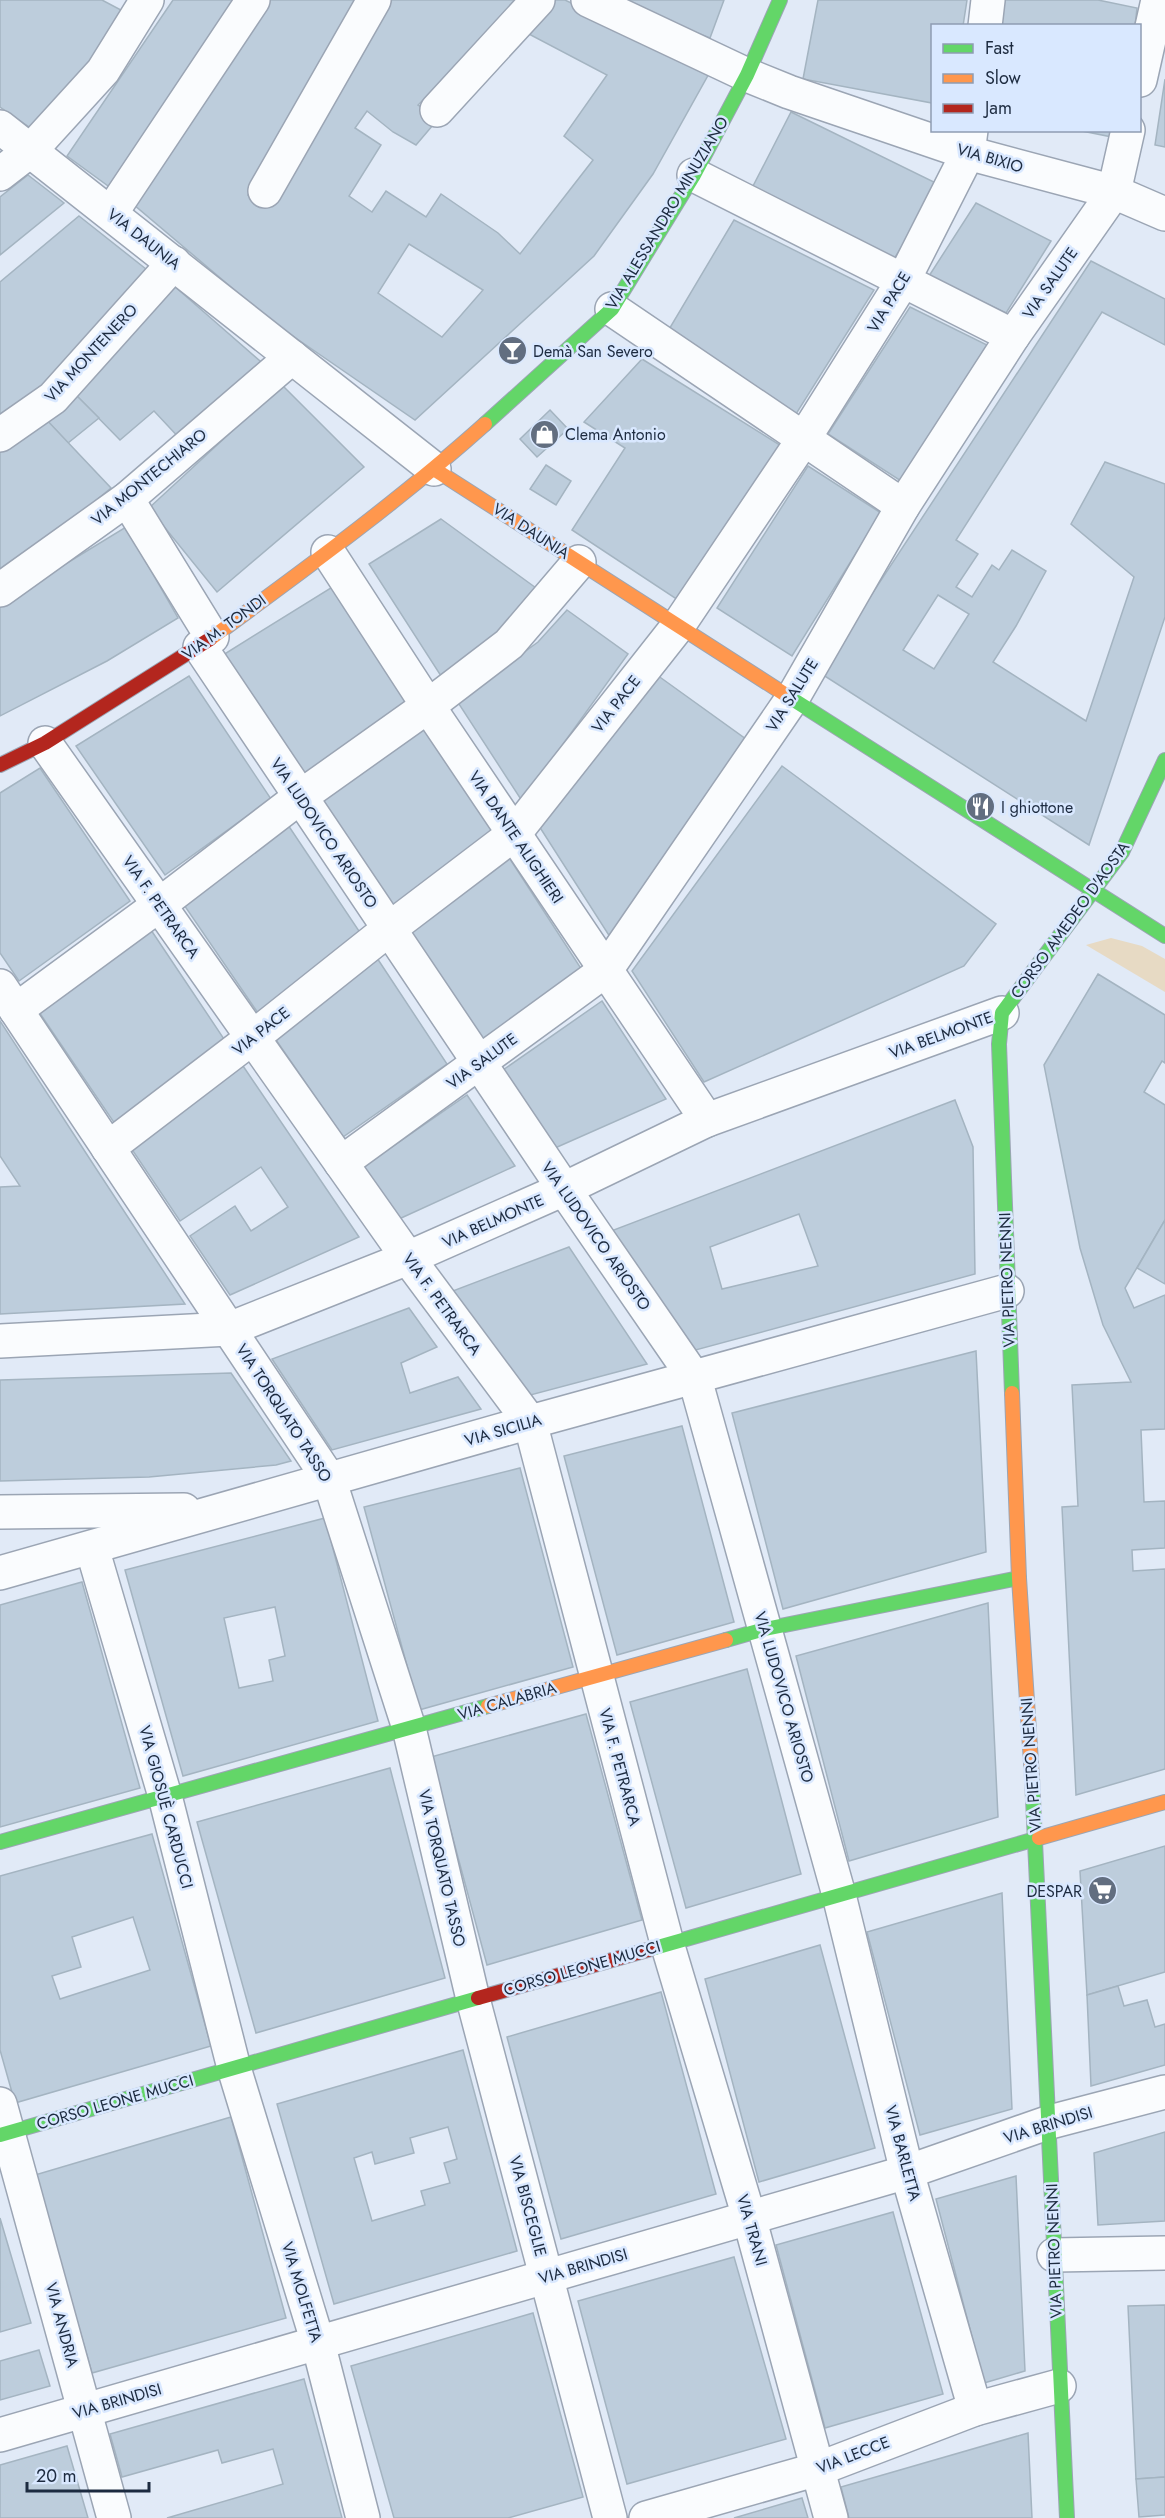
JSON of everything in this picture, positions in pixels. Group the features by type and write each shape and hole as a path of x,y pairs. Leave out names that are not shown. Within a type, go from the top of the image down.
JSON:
{"street":[{"path":"111,213 253,0"},
{"path":"265,191 374,0"},
{"path":"437,111 538,0"},
{"name":"VIA BIXIO","path":"588,0 747,75 789,92 931,131"},
{"name":"VIA ALESSANDRO MINUZIANO","path":"434,469 612,309 694,175 747,75 780,0"},
{"path":"985,24 988,0"},
{"path":"1141,76 1158,0"},
{"path":"0,174 31,150 103,71 136,4"},
{"name":"VIA DAUNIA","path":"0,128 31,150 434,469 1165,936"},
{"name":"VIA BIXIO","path":"934,132 970,142 1114,192 1165,214"},
{"name":"VIA SALUTE","path":"341,1163 480,1064 606,970 792,699 903,506 1012,336 1114,192 1128,132"},
{"name":"VIA PACE","path":"108,1148 514,834 678,626 803,440 903,281 970,142"},
{"path":"694,175 1012,336"},
{"name":"VIA MONTENERO","path":"0,435 53,398 174,263"},
{"path":"612,309 903,506"},
{"name":"VIA MONTECHIARO","path":"0,590 127,499 292,357"},
{"name":"VIA M. TONDI","path":"0,765 45,743 206,642 328,552 434,469"},
{"name":"VIA LUDOVICO ARIOSTO","path":"127,499 206,642 300,797 695,1379 839,1894"},
{"name":"VIA DANTE ALIGHIERI","path":"328,552 428,706 706,1120"},
{"path":"8,998 159,905 300,797 428,706 509,644 579,562"},
{"name":"VIA F. PETRARCA","path":"45,743 408,1258 530,1422 667,1943"},
{"name":"CORSO AMEDEO D'AOSTA","path":"1002,1013 1122,852 1165,760"},
{"name":"VIA TORQUATO TASSO","path":"8,998 330,1479 409,1728 473,1999"},
{"name":"VIA BELMONTE","path":"0,1341 229,1329 408,1258 564,1189 706,1120 1002,1013"},
{"name":"VIA PIETRO NENNI","path":"1002,1013 999,1044 1019,1578 1036,1838 1050,2122 1059,2385 1067,2518"},
{"name":"VIA SICILIA","path":"0,1573 530,1422 695,1379 1007,1291"},
{"path":"0,1512 224,1510"},
{"name":"VIA GIOSUÈ CARDUCCI","path":"92,1548 165,1796 234,2068"},
{"name":"VIA CALABRIA","path":"0,1842 765,1629 1019,1578"},
{"name":"CORSO LEONE MUCCI","path":"3,2123 234,2068 1165,1802"},
{"name":"VIA BARLETTA","path":"839,1894 906,2172 975,2409"},
{"name":"VIA TRANI","path":"667,1943 749,2217 831,2518"},
{"name":"VIA BISCEGLIE","path":"473,1999 610,2518"},
{"name":"VIA MOLFETTA","path":"234,2068 318,2343 363,2518"},
{"name":"VIA BRINDISI","path":"0,2435 906,2172 1050,2122 1165,2092"},
{"name":"VIA ANDRIA","path":"3,2123 86,2410 114,2518"},
{"path":"1054,2255 1165,2253"},
{"name":"VIA LECCE","path":"646,2518 819,2469 975,2409 1059,2385"}],"shaded area":[{"path":"1111,938 1142,946 1165,959 1165,992 1086,945"}],"building":[{"path":"0,0 102,0 121,10 92,60 35,131 0,107"},
{"path":"173,0 242,0 115,191 67,156"},
{"path":"266,0 361,0 248,195 267,206 361,57 392,0 523,0 418,105 439,118 416,145 393,132 367,111 355,128 381,145 349,196 372,212 386,191 426,217 441,194 498,233 520,254 593,160 564,136 607,75 525,32 548,0 565,0 711,70 653,174 594,256 415,420 271,321 133,204","holes":["409,244 483,290 442,337 378,293"]},
{"path":"629,0 724,0 710,38 627,5"},
{"path":"818,0 967,0 963,24 931,24 931,103 803,79"},
{"path":"1005,0 1098,0 1137,8 1135,24 1001,24"},
{"path":"1165,79 1165,147 1155,145"},
{"path":"791,112 940,185 894,259 751,190"},
{"path":"1087,132 1118,132 1117,138"},
{"path":"28,175 64,203 0,255 0,197"},
{"path":"976,203 1051,241 1006,313 929,276"},
{"path":"79,216 151,273 61,371 0,420 0,282"},
{"path":"734,220 874,290 796,414 668,331"},
{"path":"1091,261 1165,299 1165,345 1102,312 956,540 978,554 956,587 972,597 992,565 999,570 1012,550 1046,571 993,662 1086,721 1134,577 1071,524 1105,462 1165,484 1165,617 1089,845 820,673","holes":["938,595 969,614 934,669 903,650"]},
{"path":"173,285 267,367 183,442 154,411 120,440 72,391"},
{"path":"910,307 987,345 901,481 828,434"},
{"path":"642,359 783,447 681,602 572,530 625,448 584,422"},
{"path":"282,385 364,467 217,592 149,508"},
{"path":"72,391 99,418 68,443 42,415"},
{"name":"Clema Antonio","path":"550,410 568,429 537,457 520,439"},
{"path":"42,415 111,488 55,534 21,554 24,560 0,573 0,447"},
{"path":"546,465 571,481 556,505 530,489"},
{"path":"808,466 881,513 792,656 717,608"},
{"path":"441,519 543,593 518,620 441,676 369,564"},
{"path":"126,527 178,618 107,661 0,716 0,604"},
{"path":"334,586 408,700 304,775 223,655"},
{"path":"567,610 628,654 522,801 457,701 538,642"},
{"path":"650,670 750,742 610,937 539,826"},
{"path":"189,676 271,799 165,875 76,746"},
{"path":"424,725 494,833 394,909 322,801"},
{"path":"782,766 996,924 964,966 704,1082 632,971"},
{"path":"40,768 130,901 19,981 0,953 0,793"},
{"path":"288,825 361,934 258,1013 182,902"},
{"path":"508,856 582,970 482,1039 410,932"},
{"path":"149,927 224,1039 115,1124 37,1009"},
{"path":"377,958 447,1064 343,1137 274,1037"},
{"path":"1098,974 1165,1015 1165,1063 1162,1061 1144,1092 1165,1105 1165,1220 1125,1288 1134,1308 1165,1295 1165,1429 1141,1430 1144,1502 1165,1501 1165,1548 1132,1550 1133,1571 1165,1569 1165,1769 1076,1795 1062,1507 1078,1506 1072,1385 1131,1382 1103,1325 1080,1248 1044,1065"},
{"path":"602,1001 666,1099 555,1148 503,1070"},
{"path":"0,1021 185,1304 0,1314 0,1187 20,1186 0,1156"},
{"path":"241,1063 359,1237 230,1295 190,1236 235,1206 251,1231 288,1207 261,1167 180,1221 131,1148"},
{"path":"467,1095 515,1166 399,1219 363,1167"},
{"path":"955,1100 973,1147 975,1274 692,1351 611,1231","holes":["799,1214 818,1266 722,1289 710,1247"]},
{"path":"1165,1220 1165,1284 1137,1268"},
{"path":"569,1247 647,1364 523,1397 450,1292"},
{"path":"409,1308 437,1347 401,1363 410,1393 458,1377 481,1409 332,1450 272,1359"},
{"path":"976,1351 986,1552 783,1609 732,1413"},
{"path":"231,1373 291,1461 276,1465 149,1477 0,1481 0,1380"},
{"path":"682,1426 734,1622 617,1655 564,1456"},
{"path":"520,1468 573,1667 419,1710 364,1507"},
{"path":"325,1518 378,1721 183,1776 125,1570","holes":["275,1607 285,1656 269,1660 273,1681 239,1688 224,1618"]},
{"path":"82,1582 140,1788 0,1827 0,1605"},
{"path":"988,1603 998,1817 849,1861 796,1656"},
{"path":"747,1669 801,1874 686,1908 630,1702"},
{"path":"586,1714 642,1920 487,1965 431,1757"},
{"path":"390,1768 445,1978 256,2033 197,1822"},
{"path":"152,1834 211,2046 15,2103 0,2050 0,1876","holes":["133,1917 150,1970 60,1999 52,1976 81,1967 72,1937"]},
{"path":"1165,1846 1165,1972 1087,1995 1080,1871"},
{"path":"1002,1893 1012,2109 920,2135 867,1932"},
{"path":"820,1945 875,2148 759,2182 705,1979"},
{"path":"1118,1986 1124,2006 1147,2000 1155,2027 1165,2024 1165,2065 1091,2086 1087,1995"},
{"path":"661,1992 716,2194 561,2239 507,2037"},
{"path":"463,2050 517,2251 334,2304 277,2104","holes":["448,2127 457,2159 444,2163 450,2183 421,2191 425,2205 372,2221 354,2158 372,2152 375,2164 414,2153 410,2138"]},
{"path":"231,2117 286,2318 92,2373 35,2175"},
{"path":"1165,2132 1165,2221 1098,2225 1094,2153"},
{"path":"1016,2176 1025,2371 984,2383 936,2199"},
{"path":"893,2212 943,2394 825,2428 776,2245"},
{"path":"0,2218 31,2323 0,2332"},
{"path":"734,2257 786,2439 627,2484 578,2301"},
{"path":"1165,2305 1165,2477 1136,2479 1128,2306"},
{"path":"533,2313 583,2497 508,2518 394,2518 351,2366"},
{"path":"39,2350 50,2386 0,2400 0,2361"},
{"path":"304,2379 342,2518 167,2518 283,2484 273,2449 222,2463 218,2450 122,2477 110,2434"},
{"path":"1028,2433 1032,2518 849,2518 841,2487"},
{"path":"67,2446 88,2518 0,2518 0,2465"},
{"path":"1165,2477 1165,2515 1139,2517 1136,2479"},
{"path":"802,2498 808,2518 734,2518"}],"traffic: fast":[{"path":"485,424 612,309 694,175 747,75 780,0"},
{"path":"786,695 1165,936"},
{"path":"1012,1393 999,1044 1002,1013 1122,852 1165,760"},
{"path":"726,1640 765,1629 1019,1578"},
{"path":"0,1842 488,1706"},
{"path":"1032,1778 1067,2518"},
{"path":"651,1949 1039,1838"},
{"path":"0,2135 478,1998"}],"traffic: slow":[{"path":"210,639 385,508 485,424"},
{"path":"434,469 786,695"},
{"path":"1012,1393 1019,1578 1032,1778"},
{"path":"488,1706 726,1640"},
{"path":"1039,1838 1165,1802"}],"traffic: jam":[{"path":"0,765 45,743 210,639"},
{"path":"478,1998 651,1949"}],"place":[{"name":"Demà San Severo","path":"512,351"},
{"name":"Clema Antonio","path":"544,434"},
{"name":"I ghiottone","path":"980,807"},
{"name":"DESPAR","path":"1103,1891"}]}
